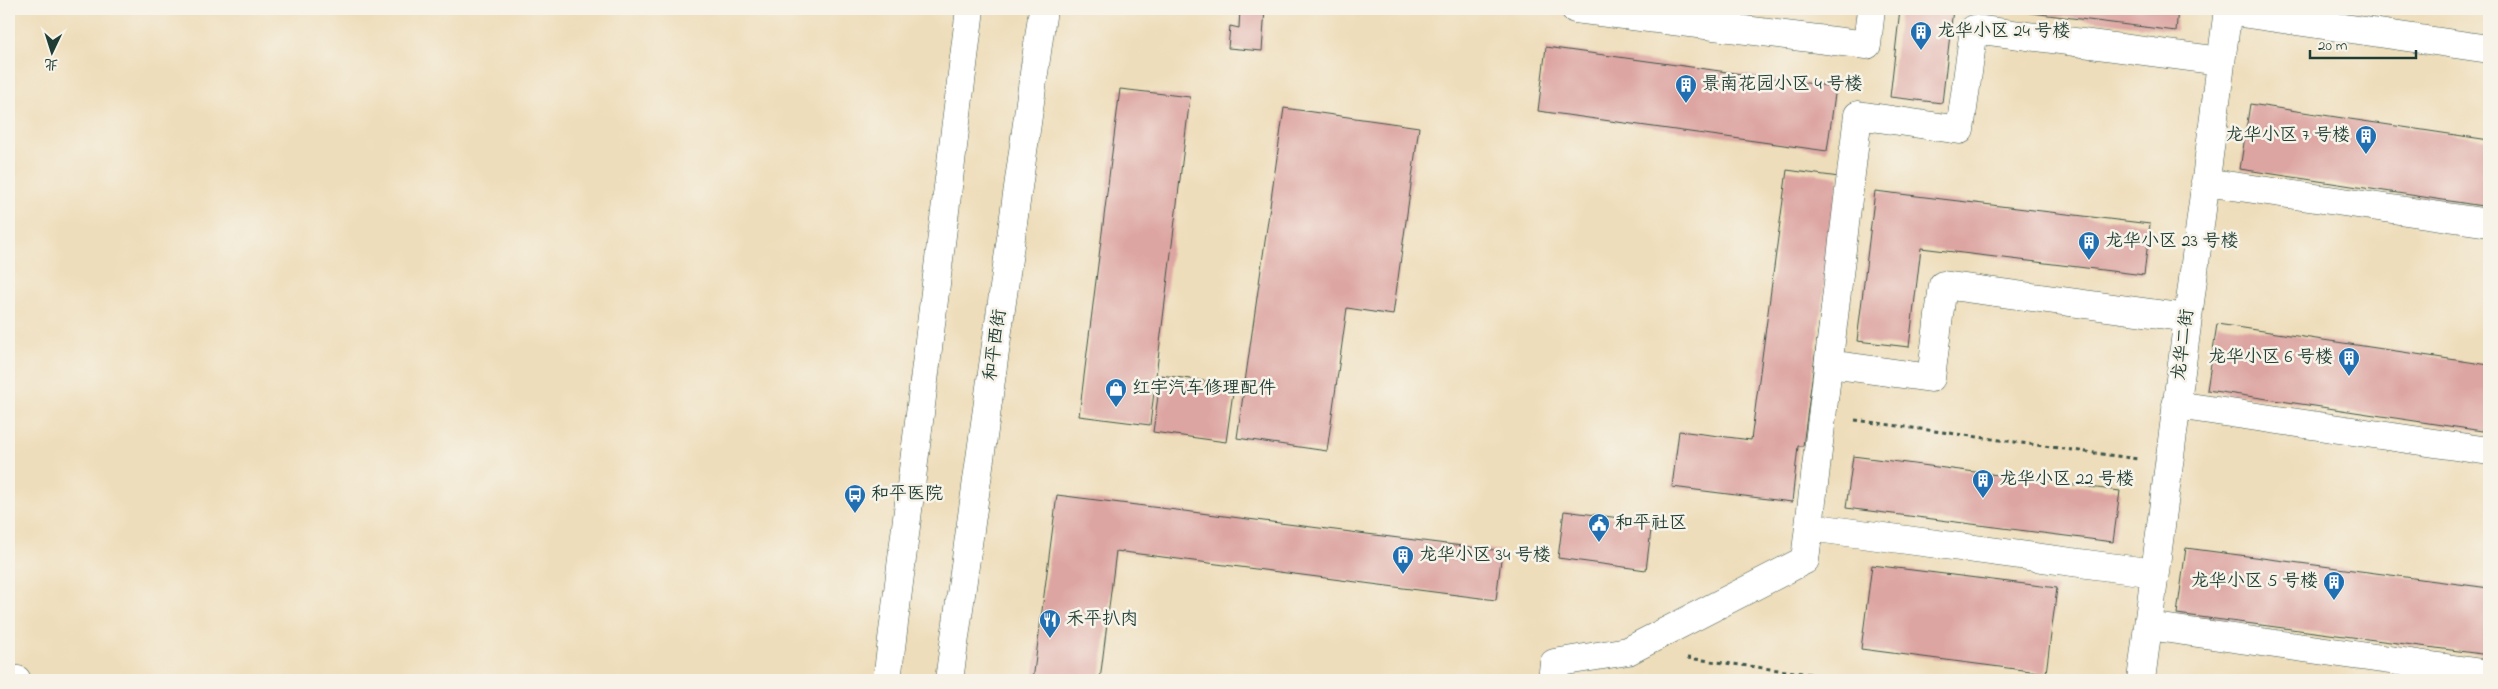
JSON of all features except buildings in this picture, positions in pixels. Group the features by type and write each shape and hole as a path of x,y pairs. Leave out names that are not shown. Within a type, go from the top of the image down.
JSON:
{"street":[{"path":"887,680 970,9"},
{"name":"和平西街","path":"949,680 1043,9"},
{"path":"1575,9 1867,45 1871,9"},
{"path":"2227,10 2489,49"},
{"name":"龙华二街","path":"2141,680 2227,10"},
{"path":"1552,680 1554,663 1628,651 1806,560 1858,115 1960,130 1974,29 2221,62"},
{"path":"2205,182 2489,223"},
{"path":"1829,364 1931,378 1943,285 2188,318"},
{"path":"2176,406 2489,450"},
{"path":"1809,527 2155,573"},
{"path":"2148,626 2489,674"},
{"path":"9,679 17,680"}],"path":[{"path":"1823,416 2169,463"},
{"path":"1677,657 1855,680"}],"place":[{"name":"龙华小区 24 号楼","path":"1921,51"},
{"name":"景南花园小区 4 号楼","path":"1686,104"},
{"name":"龙华小区 7 号楼","path":"2366,155"},
{"name":"龙华小区 23 号楼","path":"2089,261"},
{"name":"龙华小区 6 号楼","path":"2349,377"},
{"name":"红宇汽车修理配件","path":"1116,408"},
{"name":"龙华小区 22 号楼","path":"1983,499"},
{"name":"和平医院","path":"855,514"},
{"name":"和平社区","path":"1599,543"},
{"name":"龙华小区 34 号楼","path":"1403,575"},
{"name":"龙华小区 5 号楼","path":"2334,601"},
{"name":"禾平扒肉","path":"1050,639"}]}
